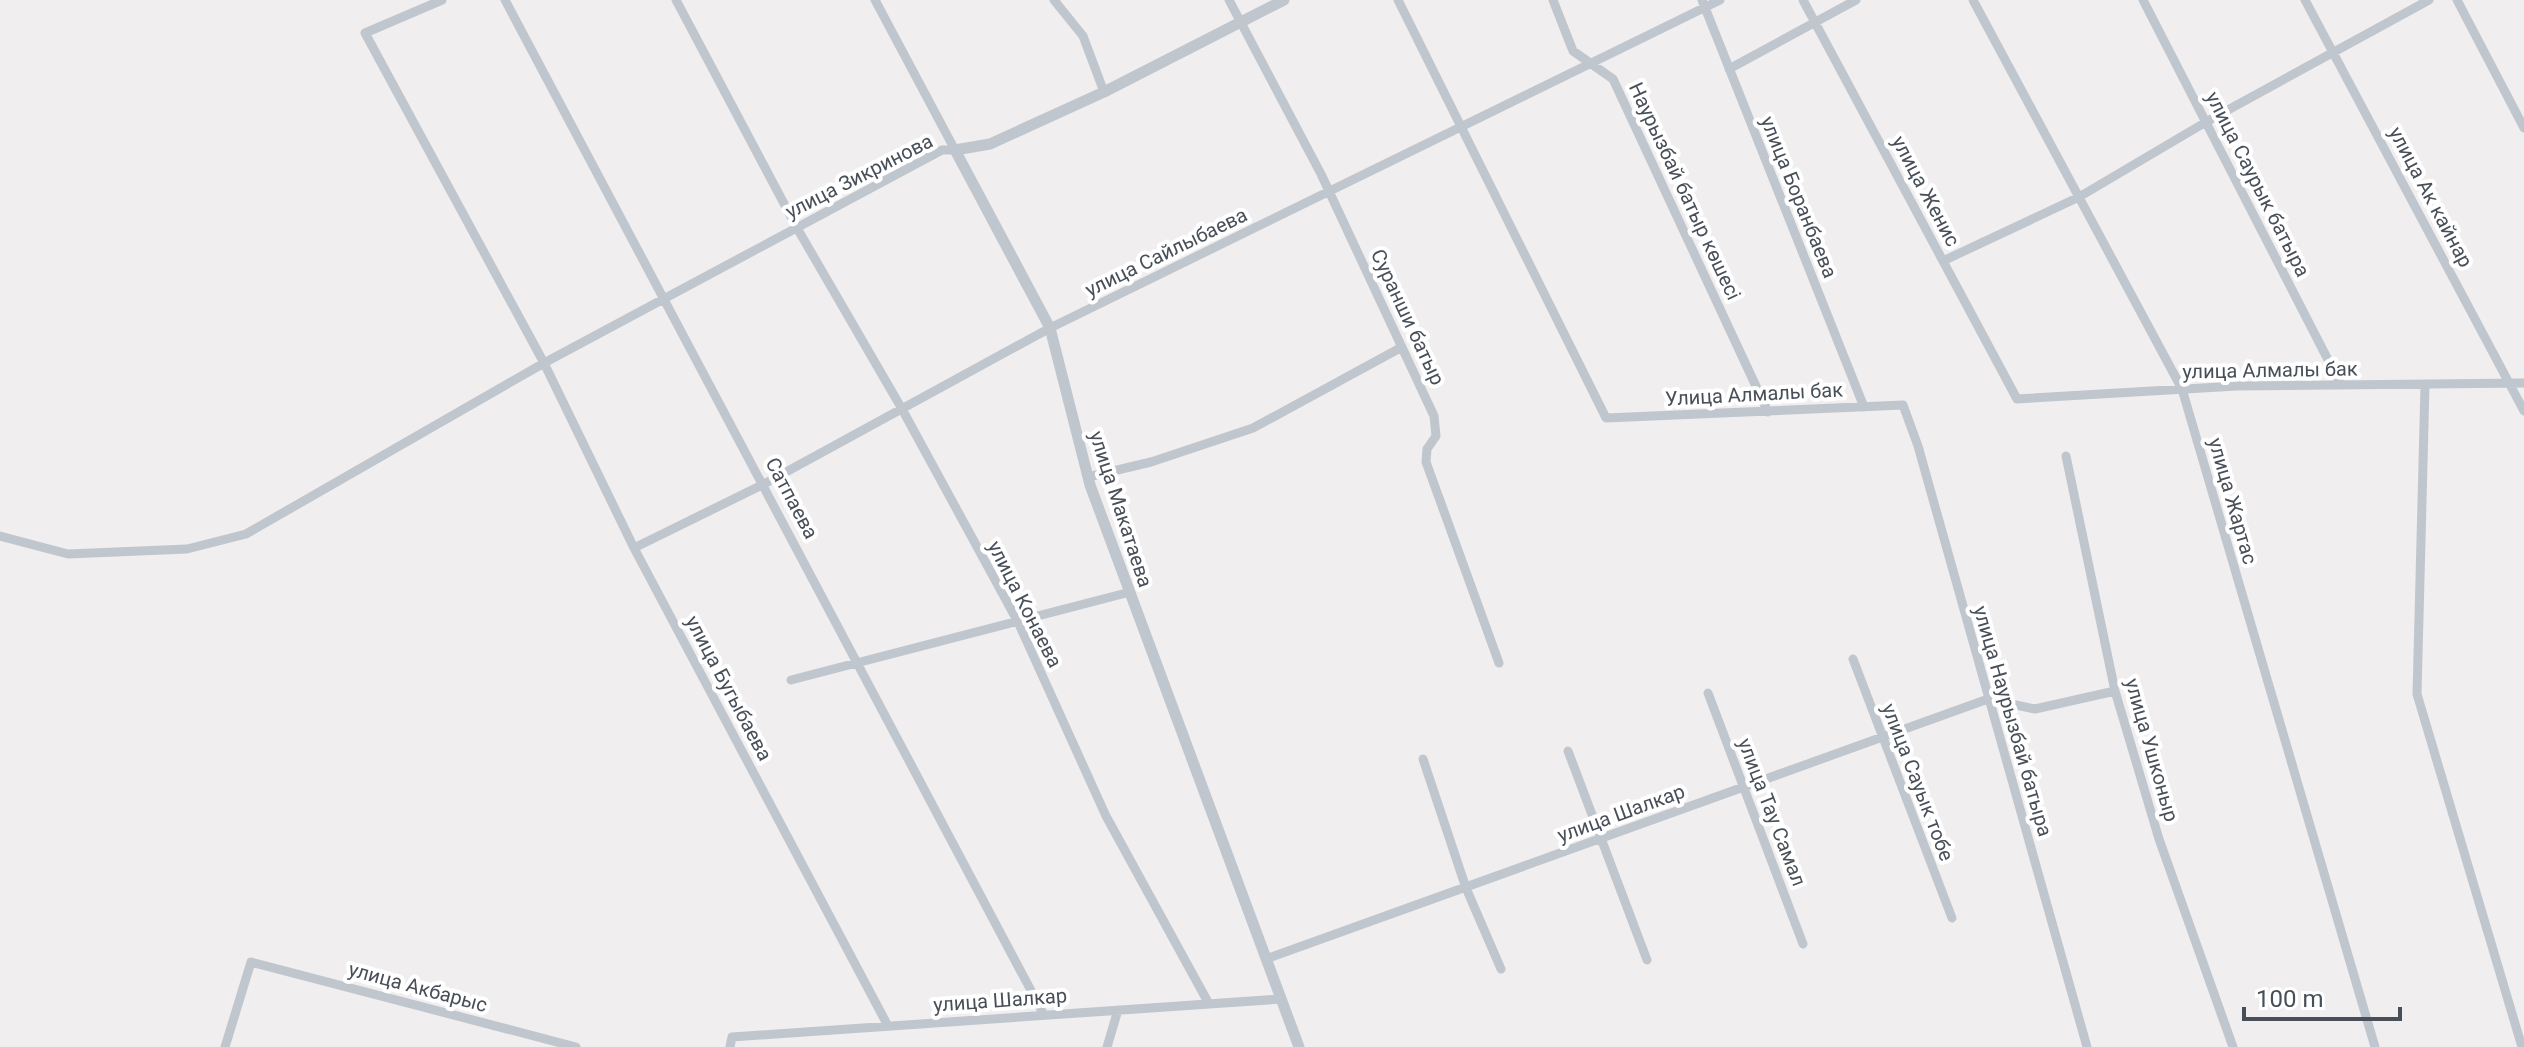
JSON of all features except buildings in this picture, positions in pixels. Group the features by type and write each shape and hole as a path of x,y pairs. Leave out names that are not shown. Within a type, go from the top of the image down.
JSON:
{"street":[{"name":"улица Бугыбаева","path":"442,0 365,33 544,363 634,548 888,1026"},
{"name":"Сатпаева","path":"505,0 1044,1015"},
{"name":"улица Конаева","path":"676,0 797,228 902,409 1018,622 1106,816 1209,1004"},
{"name":"улица Макатаева","path":"875,0 1050,328 1088,477 1299,1047"},
{"path":"1054,0 1083,36 1104,92"},
{"name":"Суранши батыр","path":"1229,0 1329,193 1437,425 1436,436 1425,455 1430,475 1499,663"},
{"name":"улица Зикринова","path":"0,536 68,554 187,549 246,534 544,363 942,150 990,144 1104,92 1284,0"},
{"path":"1398,0 1460,125"},
{"name":"Наурызбай батыр көшесі","path":"1553,0 1573,51 1613,79 1768,412"},
{"name":"улица Сайлыбаева","path":"634,548 764,484 1050,328 1329,193 1704,4 1720,0"},
{"name":"улица Женис","path":"1803,0 2017,399"},
{"path":"1729,69 1856,0"},
{"name":"улица Жартас","path":"1973,0 2182,389 2375,1047"},
{"name":"улица Саурык батыра","path":"2143,0 2341,385"},
{"name":"улица Ак кайнар","path":"2305,0 2524,411"},
{"path":"1943,261 2079,197 2332,51 2429,0"},
{"path":"2457,0 2524,128"},
{"name":"улица Боранбаева","path":"1704,4 1864,407"},
{"name":"Улица Алмалы бак","path":"1460,125 1606,418 1903,405"},
{"path":"1088,477 1151,462 1253,428 1402,347"},
{"name":"улица Алмалы бак","path":"2017,399 2182,389 2524,383"},
{"path":"2425,386 2417,694 2522,1047"},
{"name":"улица Наурызбай батыра","path":"1903,405 1918,446 2087,1047"},
{"name":"улица Ушконыр","path":"2066,456 2115,691 2159,839 2233,1047"},
{"path":"791,680 1130,592"},
{"name":"улица Сауык тобе","path":"1853,659 1881,739 1952,918"},
{"path":"1988,699 2035,709 2115,691"},
{"name":"улица Тау Самал","path":"1708,693 1803,944"},
{"name":"улица Шалкар","path":"1266,959 1988,699"},
{"path":"1568,751 1647,960"},
{"path":"1423,759 1466,888 1501,969"},
{"name":"улица Акбарыс","path":"225,1047 251,962 576,1047"},
{"name":"улица Шалкар","path":"730,1047 732,1037 1281,999"},
{"path":"1107,1047 1118,1010"}]}
